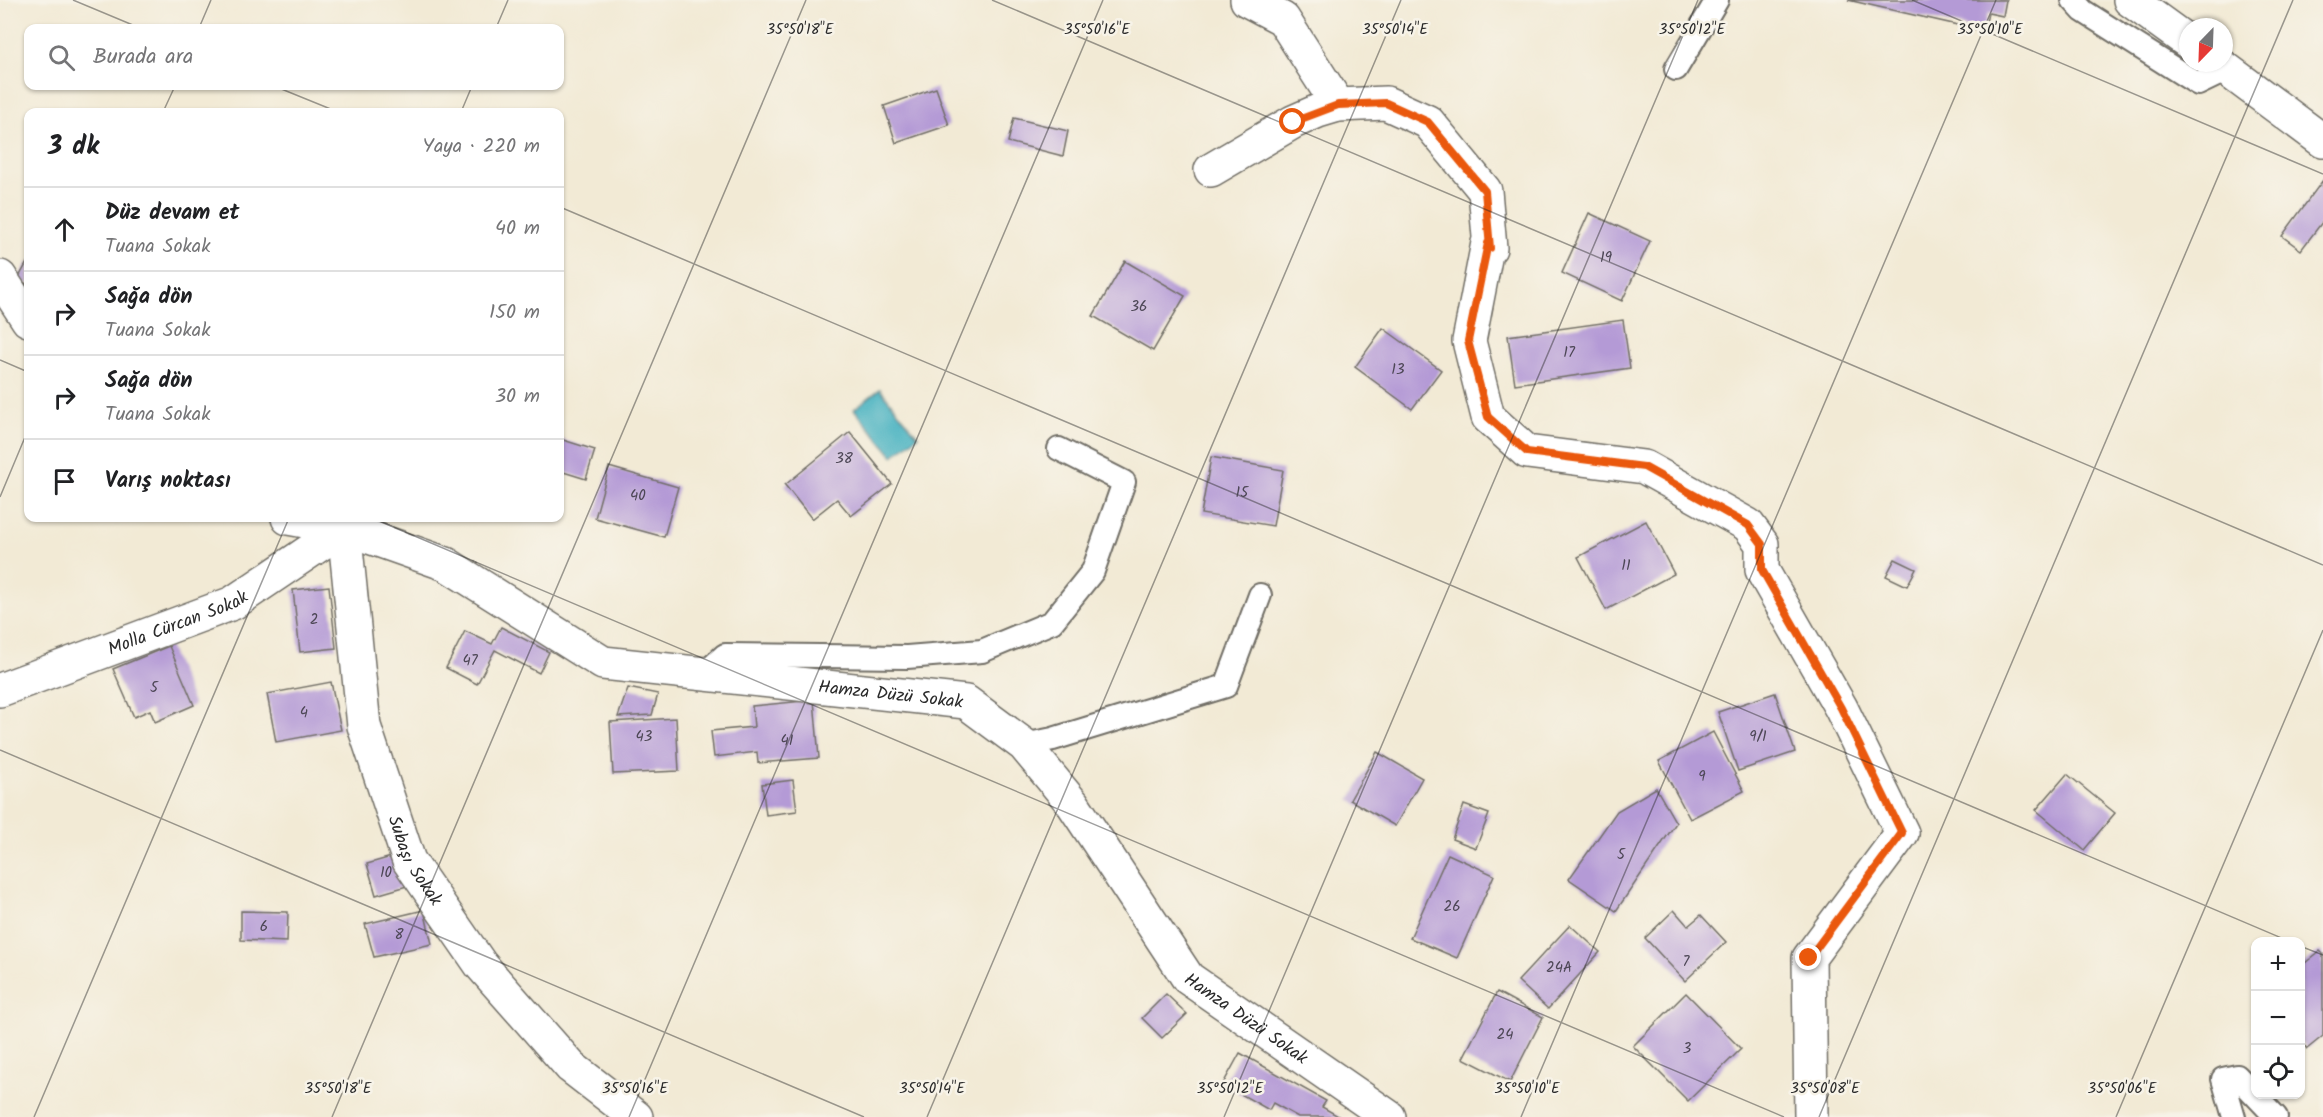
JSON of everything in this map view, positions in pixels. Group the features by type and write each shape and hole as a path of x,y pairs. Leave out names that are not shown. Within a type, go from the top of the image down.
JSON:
{"street":[{"path":"1247,0 1283,19 1338,105"},
{"path":"2130,0 2179,35"},
{"path":"2229,72 2323,141"},
{"path":"1211,170 1293,122 1338,105 1386,103 1428,122 1485,191 1490,248 1488,243 1468,341 1488,417 1527,452 1644,467 1748,525 1762,544 1762,570 1841,708 1902,833 1809,958 1811,1117"},
{"path":"0,277 24,314"},
{"name":"Hamza Düzü Sokak","path":"310,522 344,528 446,564 603,663 966,702 1024,745 1073,804 1188,978 1389,1117"},
{"name":"Molla Cürcan Sokak","path":"0,690 233,603 344,528"},
{"name":"Subaşı Sokak","path":"344,528 364,726 409,861 480,965 571,1067 636,1117"}],"lane":[{"path":"1676,69 1717,0"},
{"path":"2073,0 2083,11 2179,72"},
{"path":"2179,72 2198,84 2215,72"},
{"path":"704,674 725,655 907,657 982,651 1052,622 1093,571 1124,482 1059,449"},
{"path":"1024,745 1053,739 1226,686 1260,595"},
{"path":"2234,1117 2223,1079 2237,1076 2276,1117"}],"water":[{"path":"880,389 918,436 893,456 854,409"}],"building":[{"path":"1848,0 2006,0 2003,16 1988,13 1984,31"},
{"path":"936,88 949,125 896,143 884,106"},
{"path":"1014,118 1068,131 1063,156 1008,142"},
{"path":"2323,180 2323,221 2301,250 2282,236"},
{"path":"1589,213 1650,241 1622,301 1562,273"},
{"path":"1125,261 1185,296 1153,351 1093,316"},
{"path":"24,268 24,283 18,279"},
{"path":"1623,320 1630,368 1515,384 1508,336"},
{"path":"1383,328 1441,370 1412,409 1355,367"},
{"path":"850,432 892,484 851,516 837,499 812,519 785,485"},
{"path":"564,440 595,450 586,479 564,472"},
{"path":"1211,457 1283,470 1273,526 1201,514"},
{"path":"609,467 678,487 664,537 595,518"},
{"path":"1646,521 1674,574 1606,610 1578,557"},
{"path":"1895,559 1916,569 1907,586 1886,576"},
{"path":"329,586 336,648 300,652 293,590"},
{"path":"501,627 549,652 539,673 495,650 477,684 446,668 465,631 492,644"},
{"path":"169,646 194,705 155,722 150,710 134,717 113,669"},
{"path":"331,682 341,730 276,742 267,694"},
{"path":"628,688 658,694 652,715 618,717"},
{"path":"1775,693 1795,752 1738,771 1718,712"},
{"path":"814,700 819,758 758,763 757,752 714,757 711,731 754,727 752,706"},
{"path":"676,718 679,771 613,774 610,722"},
{"path":"1713,732 1744,791 1690,819 1659,761"},
{"path":"1377,752 1422,778 1395,826 1350,800"},
{"path":"2067,774 2115,813 2084,850 2036,810"},
{"path":"793,780 797,811 766,815 762,784"},
{"path":"1656,788 1676,823 1616,911 1569,879 1617,811"},
{"path":"1464,805 1489,814 1476,848 1452,839"},
{"path":"1448,854 1494,875 1457,958 1410,938"},
{"path":"398,855 407,886 376,895 367,864"},
{"path":"424,910 432,944 374,957 365,924"},
{"path":"1674,910 1688,926 1701,915 1726,942 1685,981 1645,938"},
{"path":"241,911 288,912 287,942 241,940"},
{"path":"1570,925 1600,952 1548,1009 1518,981"},
{"path":"2320,951 2323,954 2323,1036 2307,1049 2305,1046 2305,963"},
{"path":"1497,992 1543,1017 1510,1082 1463,1058"},
{"path":"1686,993 1741,1049 1688,1101 1633,1046"},
{"path":"1166,994 1187,1014 1162,1038 1142,1018"},
{"path":"1240,1053 1326,1101 1322,1107 1340,1117 1298,1117 1273,1103 1269,1110 1223,1084"}],"route":[{"path":"1293,122 1338,105 1386,103 1428,122 1485,191 1490,248 1488,243 1468,341 1488,417 1527,452 1644,467 1748,525 1762,544 1762,570 1841,708 1902,833 1809,958"}]}
